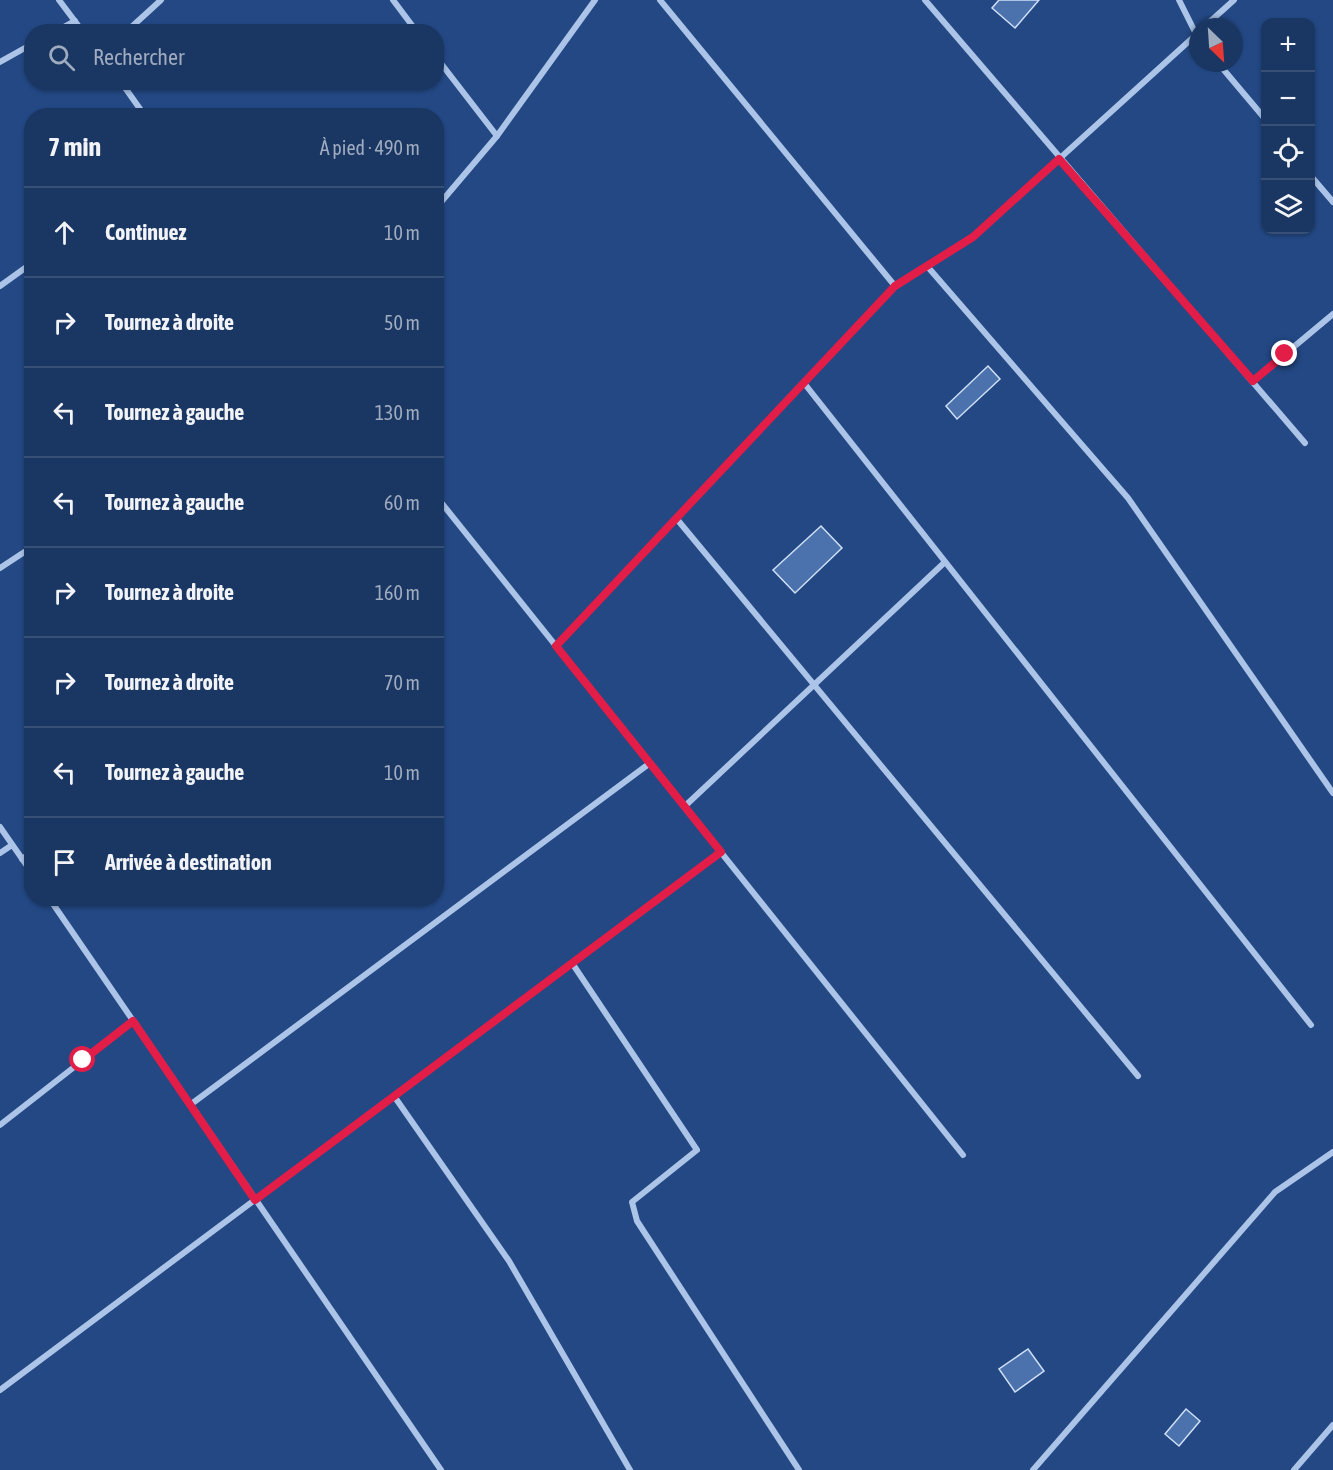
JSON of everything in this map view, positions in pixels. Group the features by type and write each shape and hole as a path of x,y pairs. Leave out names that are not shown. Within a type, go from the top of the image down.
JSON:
{"street":[{"path":"59,0 77,24"},
{"path":"135,24 161,0"},
{"path":"393,0 411,24"},
{"path":"444,199 497,136 595,0"},
{"path":"660,0 895,286"},
{"path":"925,0 1059,159 1305,442"},
{"path":"1179,0 1189,19"},
{"path":"1214,18 1234,0"},
{"path":"70,24 75,21"},
{"path":"556,646 895,286 973,237 1189,42"},
{"path":"0,62 24,48"},
{"path":"444,67 497,136"},
{"path":"1226,72 1261,114"},
{"path":"127,90 139,108"},
{"path":"1315,179 1333,202"},
{"path":"927,266 1128,498 1333,793"},
{"path":"0,286 24,269"},
{"path":"1253,381 1333,314"},
{"path":"804,383 1311,1024"},
{"path":"444,506 963,1155"},
{"path":"676,518 1138,1076"},
{"path":"0,568 24,552"},
{"path":"685,806 945,562"},
{"path":"190,1105 650,763"},
{"path":"0,827 24,862"},
{"path":"0,853 12,845"},
{"path":"0,1390 721,852"},
{"path":"54,906 441,1470"},
{"path":"572,963 696,1150 632,1202 637,1221 799,1470"},
{"path":"0,1125 133,1021"},
{"path":"394,1096 509,1261 630,1470"},
{"path":"1033,1470 1275,1192 1333,1152"},
{"path":"1294,1470 1333,1425"}],"building":[{"path":"999,0 1039,0 1015,28 992,8"},
{"path":"988,366 1000,379 957,419 946,406"},
{"path":"821,526 842,548 795,593 773,570"},
{"path":"1028,1349 1044,1371 1015,1392 999,1369"},
{"path":"1186,1409 1200,1421 1179,1446 1165,1434"}],"route":[{"path":"83,1060 133,1021 255,1200 721,852 556,646 895,286 973,237 1059,159 1253,381 1285,354"}]}
